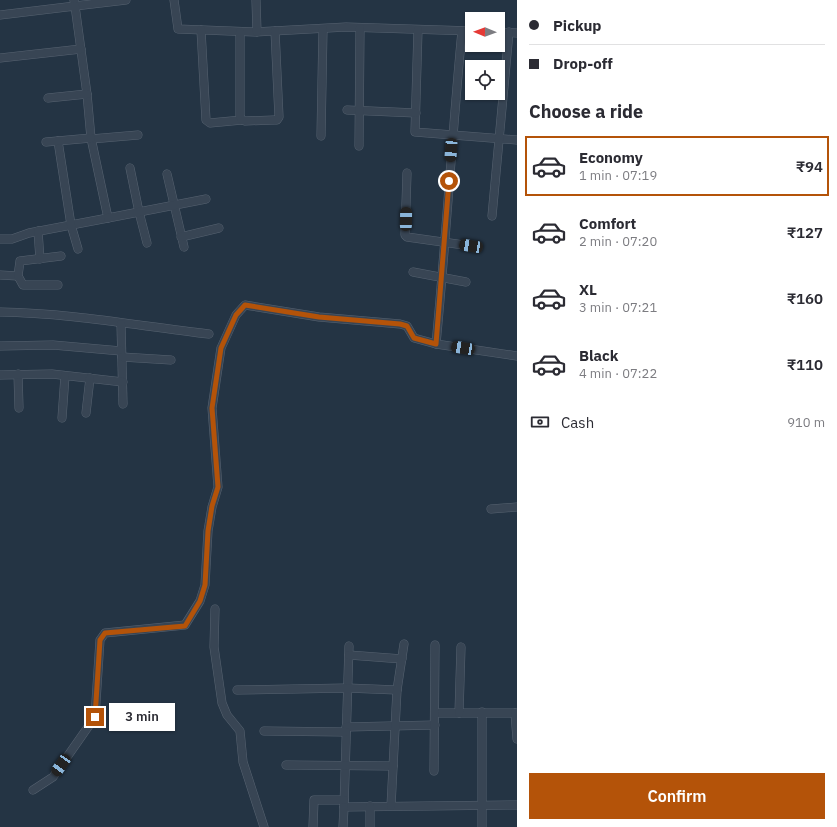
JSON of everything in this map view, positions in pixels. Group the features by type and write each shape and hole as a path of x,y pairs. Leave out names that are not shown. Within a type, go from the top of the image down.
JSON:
{"street":[{"path":"0,15 74,3 126,0"},
{"path":"174,0 178,29 240,32 360,28 462,31 452,135 436,344"},
{"path":"256,0 257,32"},
{"path":"74,3 87,94 91,138 108,218"},
{"path":"359,146 360,28"},
{"path":"321,136 323,29"},
{"path":"200,30 206,120 210,123 242,120 274,120 279,117 275,31"},
{"path":"418,30 416,113 414,132 517,140"},
{"path":"240,32 240,116 242,120"},
{"path":"492,216 499,139 513,32"},
{"path":"0,58 81,49"},
{"path":"48,98 87,94"},
{"path":"347,110 416,113"},
{"path":"46,142 138,134"},
{"path":"58,141 71,225 78,249"},
{"path":"130,168 147,243"},
{"path":"407,173 405,235 407,237 471,246"},
{"path":"168,174 184,247"},
{"path":"0,239 12,239 38,231 206,199"},
{"path":"181,236 219,228"},
{"path":"38,231 40,259"},
{"path":"58,285 23,285 18,276 20,261 61,256"},
{"path":"413,272 466,282"},
{"path":"0,276 18,276"},
{"path":"33,790 53,777 95,717 100,640 105,633 185,626 200,601 205,585 208,531 212,506 218,487 212,408 221,348 236,315 245,305 319,317 400,324 407,326 414,338 436,344 517,356"},
{"path":"0,312 28,313 209,334"},
{"path":"122,324 123,404"},
{"path":"0,346 53,345 171,360"},
{"path":"0,376 18,374 65,376 123,382"},
{"path":"18,374 19,408"},
{"path":"62,418 65,376"},
{"path":"86,413 90,378"},
{"path":"492,509 517,507"},
{"path":"215,609 214,647 222,703 227,715 240,731 243,762 264,827"},
{"path":"391,806 394,726 397,690 404,644"},
{"path":"434,771 435,645"},
{"path":"459,713 461,647"},
{"path":"343,827 349,651 402,659"},
{"path":"237,690 348,688 397,690"},
{"path":"482,712 482,827"},
{"path":"435,713 516,713 517,739"},
{"path":"264,731 435,725"},
{"path":"286,765 392,766"},
{"path":"313,827 314,800 370,806 517,805"},
{"path":"370,806 370,827"}],"route":[{"path":"95,717 100,640 105,633 185,626 200,601 205,585 208,531 212,506 218,487 212,408 221,348 228,329 236,315 245,305 319,317 400,324 407,326 414,338 436,344 449,181"}]}
